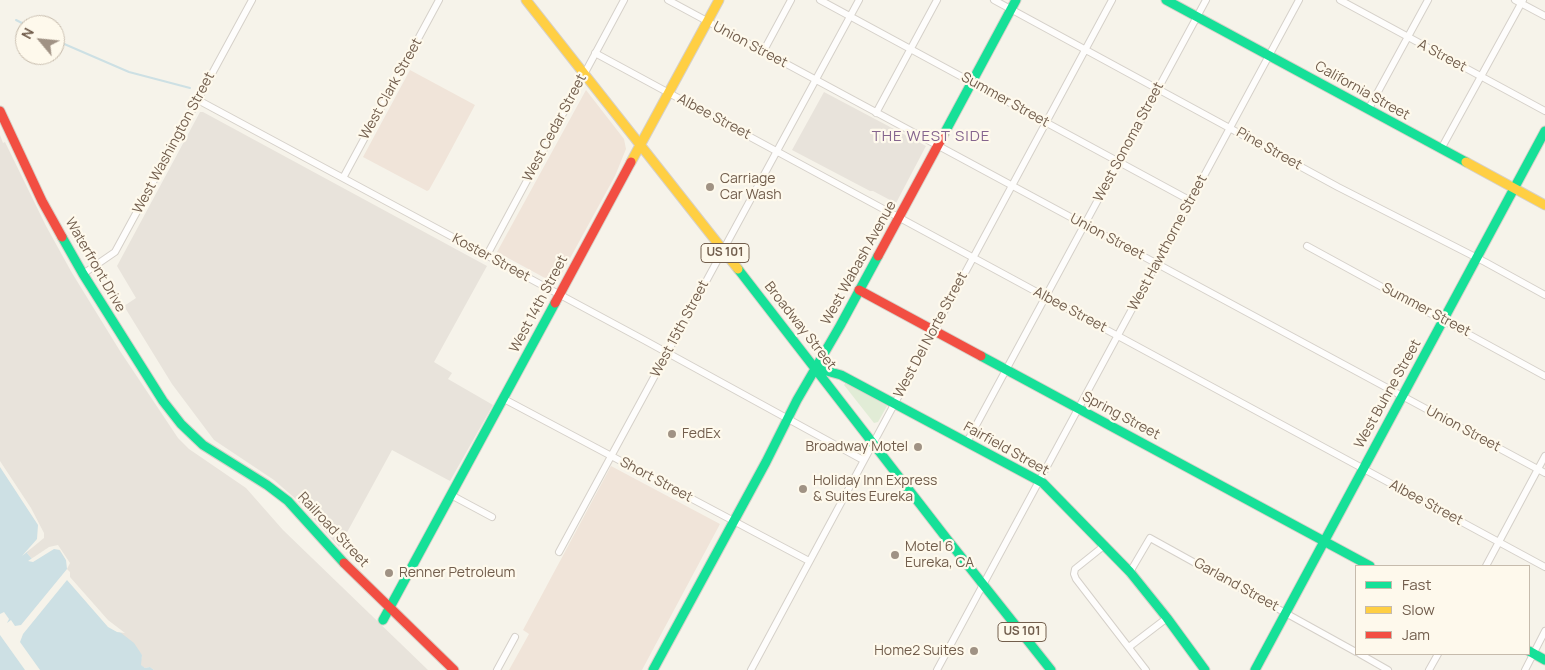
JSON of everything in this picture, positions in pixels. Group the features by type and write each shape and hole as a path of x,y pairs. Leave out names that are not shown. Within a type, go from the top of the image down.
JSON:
{"main road":[{"name":"Broadway Street","path":"526,0 1051,670"},
{"name":"West 14th Street","path":"383,620 719,0"},
{"name":"West Wabash Avenue","path":"653,670 797,400 899,218 1016,0"},
{"name":"California Street","path":"1166,0 1545,205"},
{"name":"Waterfront Drive","path":"0,111 42,201 83,274 158,393 181,424 203,445 252,476"},
{"name":"West Buhne Street","path":"1255,670 1545,131"},
{"name":"Spring Street","path":"859,290 1368,565"},
{"name":"Fairfield Street","path":"816,368 841,375 1040,481 1105,544 1130,572 1205,670"},
{"name":"Railroad Street","path":"252,476 288,501 332,551 454,670"},
{"path":"1531,652 1545,660"}],"street":[{"name":"West Washington Street","path":"83,274 115,252 252,0"},
{"name":"West Clark Street","path":"343,178 439,0"},
{"name":"West Cedar Street","path":"487,255 624,0"},
{"name":"Union Street","path":"668,0 1545,474"},
{"path":"763,52 791,0"},
{"name":"Summer Street","path":"820,0 1191,200"},
{"name":"West 15th Street","path":"559,552 859,0"},
{"path":"876,113 937,0"},
{"name":"Pine Street","path":"994,0 1338,187 1545,295"},
{"name":"West Del Norte Street","path":"750,670 1112,0"},
{"name":"West Sonoma Street","path":"967,442 1206,0"},
{"name":"West Hawthorne Street","path":"937,670 1300,0"},
{"name":"A Street","path":"1340,0 1545,111"},
{"path":"1368,110 1428,0"},
{"path":"1441,149 1520,1 1545,16"},
{"name":"Albee Street","path":"595,53 1545,567"},
{"name":"Koster Street","path":"198,100 560,294 863,460"},
{"name":"Summer Street","path":"1307,246 1545,376"},
{"name":"Short Street","path":"504,398 809,561"},
{"path":"1487,565 1545,456"},
{"path":"451,495 492,517"},
{"name":"Garland Street","path":"1130,572 1150,538 1355,651"},
{"path":"1105,544 1075,569 1074,574 1146,670"},
{"path":"1129,647 1167,618"},
{"path":"1525,670 1531,652 1545,631"},
{"path":"497,670 515,637"},
{"path":"1362,655 1388,670"},
{"path":"1429,670 1437,655"}],"shaded area":[{"path":"410,70 475,105 427,191 363,157"},
{"path":"586,90 624,139 626,149 615,176 556,284 497,252"},
{"path":"824,92 926,146 895,205 890,200 792,150"},
{"path":"200,112 487,266 434,362 452,373 448,379 493,405 450,481 392,450 339,547 298,501 274,480 214,440 172,384 124,306 136,298 117,266"},
{"path":"0,135 72,273 120,351 178,438 189,449 246,488 283,530 428,670 154,670 150,667 145,668 140,665 142,655 27,553 0,464"},
{"path":"0,464 39,525 42,533 27,553 33,560 50,549 58,548 68,563 69,579 107,622 134,643 142,655 141,665 154,670 0,670"},
{"path":"611,466 720,524 642,670 509,670 529,634 523,630"}],"green space":[{"path":"846,382 887,406 878,422 874,423 844,385"}],"pier":[{"path":"0,461 31,508 44,533 44,538 22,556 37,539 38,525 0,467"},
{"path":"58,545 70,563 67,569 66,560 60,550 54,549 33,562 28,561 49,547"},
{"path":"67,569 70,572 70,577 108,620 125,633 117,632 108,627 67,580 23,634 20,642 40,670 25,670 0,635 0,614 4,612 9,619 7,623 11,620 15,626 21,625"}],"waterway":[{"path":"65,44 129,72 190,88"}],"traffic: fast":[{"path":"944,134 1016,0"},
{"path":"1166,0 1466,162"},
{"path":"1255,670 1545,131"},
{"path":"62,237 83,274 163,401 181,424 203,445 267,485 288,501 344,563"},
{"path":"653,670 766,462 797,400 878,256"},
{"path":"738,269 1051,670"},
{"path":"383,620 555,303"},
{"path":"981,356 1368,565"},
{"path":"816,368 841,375 1043,483 1130,572 1205,670"},
{"path":"1530,652 1545,660"}],"traffic: slow":[{"path":"526,0 738,269"},
{"path":"631,162 719,0"},
{"path":"1466,162 1545,205"}],"traffic: jam":[{"path":"0,111 42,201 62,237"},
{"path":"878,256 944,134"},
{"path":"555,303 631,162"},
{"path":"859,290 981,356"},
{"path":"344,563 454,670"}],"place":[{"name":"Carriage Car Wash","path":"710,187"},
{"name":"FedEx","path":"672,434"},
{"name":"Broadway Motel","path":"918,447"},
{"name":"Holiday Inn Express & Suites Eureka","path":"803,489"},
{"name":"Motel 6 Eureka, CA","path":"895,555"},
{"name":"Renner Petroleum","path":"389,573"},
{"name":"Home2 Suites","path":"974,651"}],"district":[{"name":"THE WEST SIDE","path":"931,137"}]}
